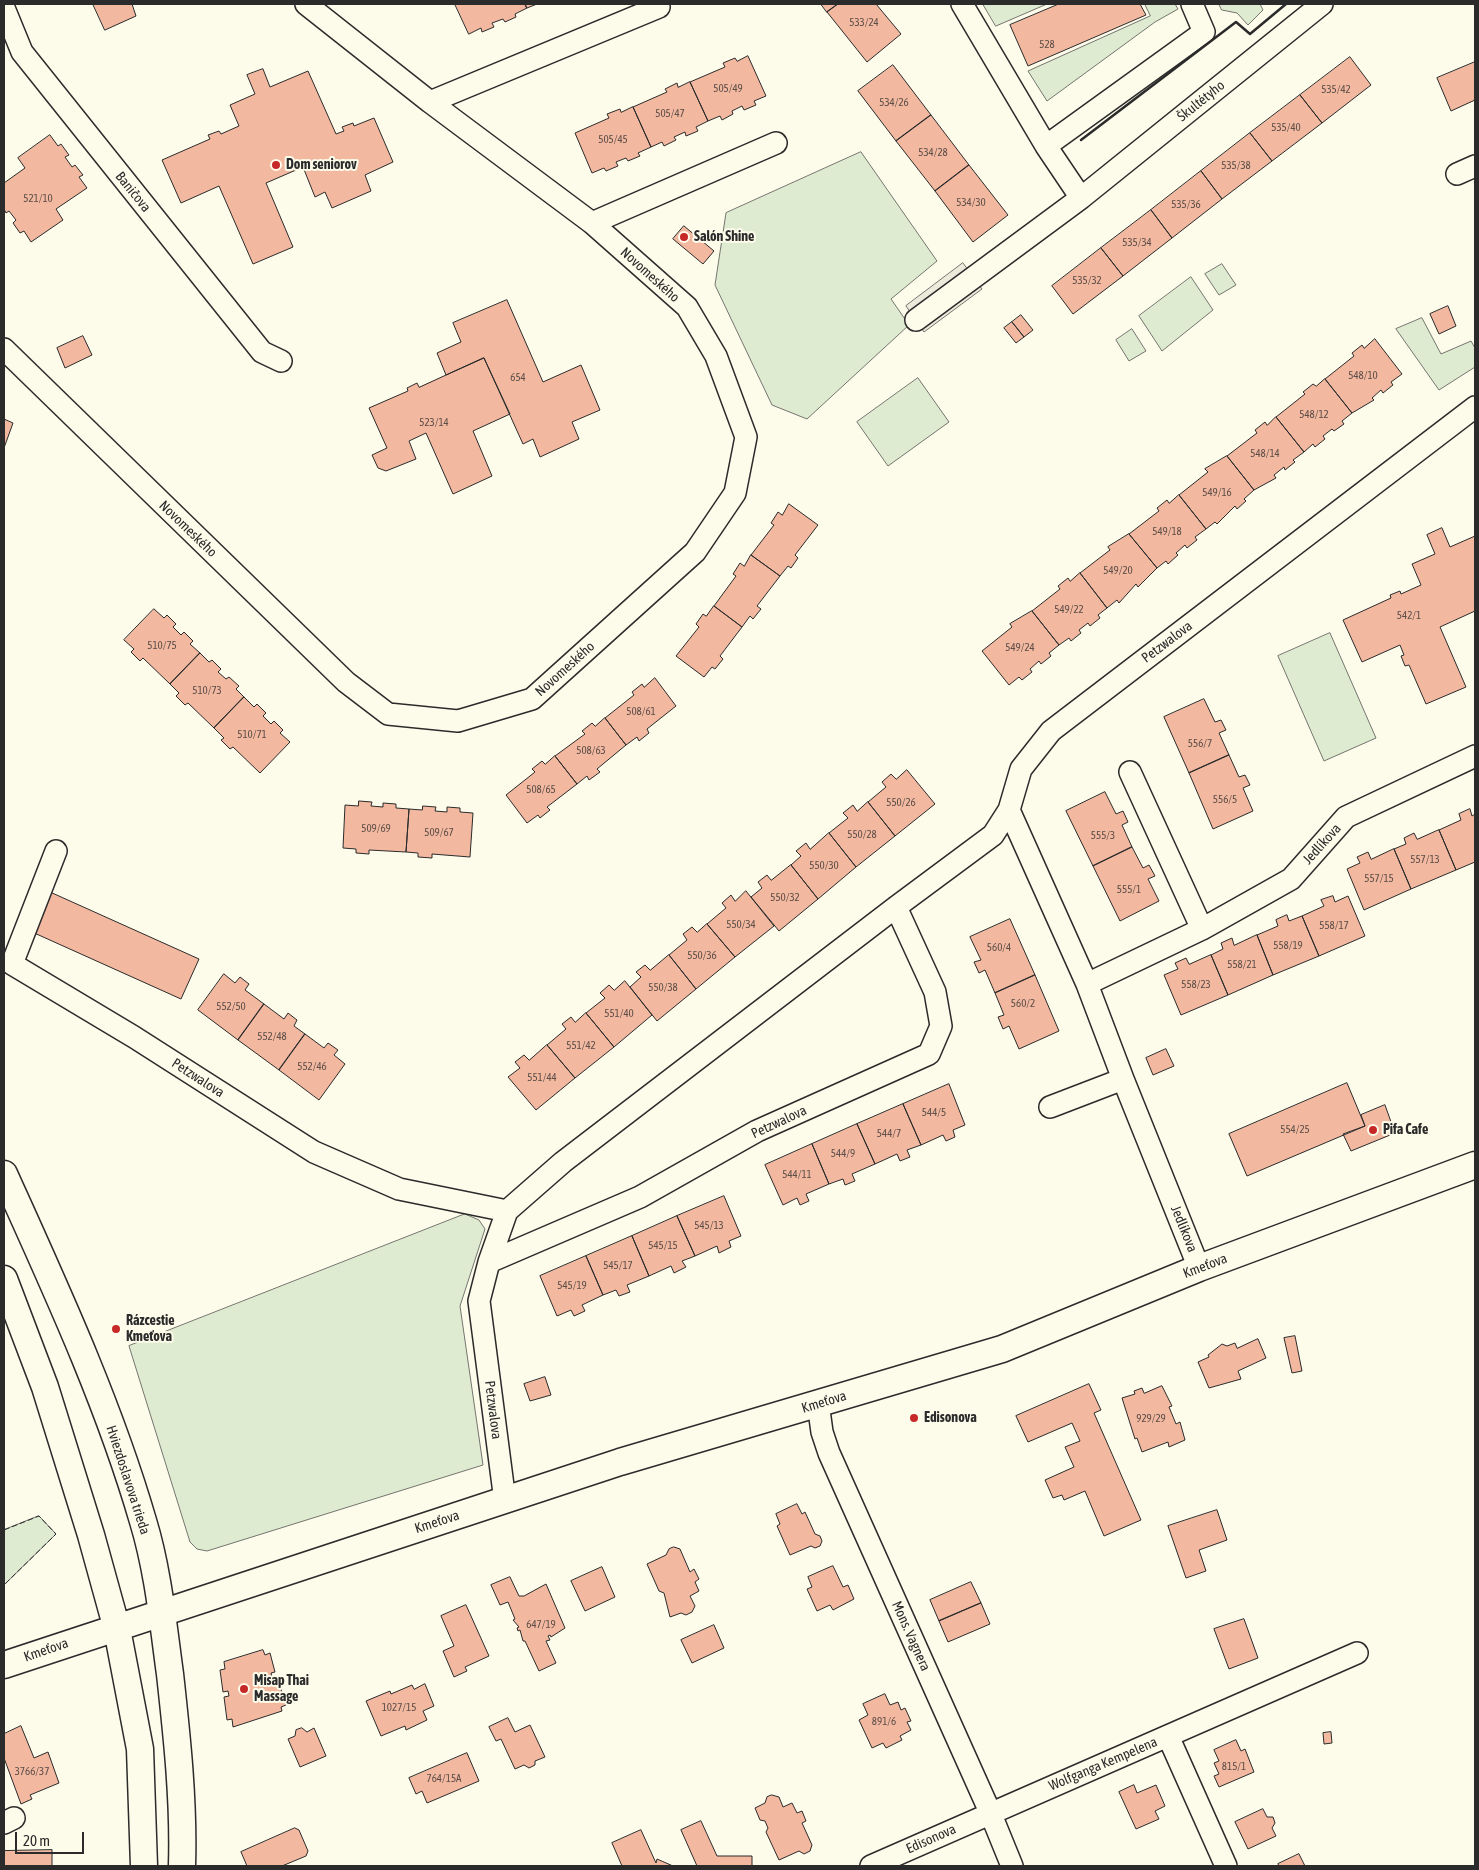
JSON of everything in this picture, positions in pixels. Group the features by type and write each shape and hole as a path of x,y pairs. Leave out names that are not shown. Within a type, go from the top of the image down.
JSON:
{"street":[{"name":"Novomeského","path":"4,349 346,682 388,714 458,721 532,699 695,552 735,493 746,437 716,356 687,307 592,223 430,102 306,4"},
{"path":"962,4 1046,146 1081,198"},
{"path":"1046,146 1204,32 1192,4"},
{"name":"Škultétyho","path":"916,320 1081,198 1322,4"},
{"path":"430,102 659,6"},
{"name":"Baničova","path":"4,8 22,52 82,129 262,352 281,361"},
{"path":"592,223 776,143"},
{"name":"Petzwalova","path":"505,1500 479,1301 489,1262 507,1211 562,1162 993,835 1009,810 1021,769 1051,730 1475,407"},
{"name":"Jedlíkova","path":"1088,984 1202,929 1291,880 1346,817 1475,756"},
{"path":"1130,772 1202,929"},
{"name":"Jedlíkova","path":"1009,810 1088,984 1123,1079 1199,1268"},
{"name":"Petzwalova","path":"56,851 12,964 134,1037 314,1152 399,1189 507,1211"},
{"name":"Petzwalova","path":"489,1262 640,1197 756,1132 928,1054 941,1026 935,992 896,907"},
{"path":"1050,1107 1123,1079"},
{"name":"Kmeťova","path":"4,1665 117,1629 162,1611 620,1462 1002,1349 1199,1268 1475,1165"},
{"name":"Hviezdoslavova trieda","path":"4,1174 101,1396 144,1522 162,1611 179,1761 182,1866"},
{"path":"4,1279 45,1387 117,1629 140,1749 144,1866"},
{"name":"Mons. Vagnera","path":"818,1404 822,1432 829,1453 990,1812 1012,1866"},
{"path":"1168,1736 1357,1653"},
{"name":"Wolfganga Kempelena","path":"990,1812 1168,1736 1226,1866"},
{"name":"Edisonova","path":"871,1866 990,1812"}],"green space":[{"path":"983,4 1047,4 996,26"},
{"path":"1145,4 1175,4 1178,9 1155,22 1047,101 1028,71 1150,16"},
{"path":"1219,4 1260,4 1263,10 1248,25 1237,13 1222,10"},
{"path":"861,152 937,261 891,299 909,325 807,419 772,405 715,285 726,213"},
{"path":"1222,264 1236,285 1219,295 1205,274"},
{"path":"1191,277 1213,310 1162,351 1139,316"},
{"path":"1422,318 1441,354 1471,341 1475,348 1475,367 1439,390 1396,329"},
{"path":"1132,329 1146,351 1129,361 1116,340"},
{"path":"918,378 949,422 888,466 857,422"},
{"path":"1330,633 1376,738 1324,761 1278,656"},
{"path":"465,1214 479,1220 485,1229 460,1306 483,1465 207,1551 197,1549 190,1542 129,1346"},
{"path":"39,1516 56,1534 4,1585 4,1530"}],"shaded area":[{"path":"963,263 982,289 924,332 906,306"}],"building":[{"path":"93,4 132,4 136,16 105,30"},
{"path":"455,4 525,4 527,8 515,14 516,17 505,22 503,19 492,23 494,27 482,32 481,28 469,34"},
{"path":"525,4 537,4 527,8"},
{"path":"821,4 838,4 827,12"},
{"path":"838,4 876,4 901,34 867,62 827,12"},
{"path":"1059,4 1140,4 1146,15 1028,66 1010,25"},
{"path":"748,56 766,96 754,101 756,105 744,110 742,106 732,111 733,114 722,120 720,116 708,121 690,82 725,67 723,63 735,58 737,61"},
{"path":"1350,57 1371,85 1322,123 1300,95"},
{"path":"1475,62 1475,100 1451,111 1437,78"},
{"path":"893,65 931,115 896,141 858,91"},
{"name":"Dom seniorov","path":"263,69 270,87 308,71 336,134 344,131 342,127 353,123 354,126 374,118 393,162 365,175 371,191 332,208 325,192 315,197 303,167 266,183 293,247 253,264 219,186 181,203 162,160 210,139 208,135 219,131 221,134 239,126 230,105 255,94 247,75"},
{"path":"690,82 708,121 696,127 698,131 686,136 685,132 674,137 676,140 664,146 662,142 651,147 633,107 667,92 665,89 677,83 678,87"},
{"path":"1300,95 1322,123 1272,161 1250,133"},
{"path":"633,107 651,147 638,153 640,156 628,161 626,158 616,162 618,166 606,171 604,168 592,173 575,133 609,118 607,114 620,109 621,112"},
{"path":"931,115 969,165 935,191 896,141"},
{"path":"1250,133 1272,161 1222,199 1201,171"},
{"path":"50,135 58,146 61,144 69,155 65,157 72,167 75,165 83,175 79,177 87,188 56,209 63,220 31,242 24,231 20,233 13,223 16,220 9,211 6,213 4,209 4,183 25,168 18,158"},
{"path":"969,165 1008,215 973,242 935,191"},
{"path":"1201,171 1222,199 1172,238 1151,210"},
{"path":"1151,210 1172,238 1123,276 1101,248"},
{"path":"684,226 714,251 703,264 673,239"},
{"path":"1101,248 1123,276 1073,314 1052,286"},
{"path":"507,300 543,382 581,365 600,410 572,422 579,439 540,457 533,439 523,444 484,358 446,375 437,353 461,342 453,323"},
{"path":"1448,306 1456,326 1439,334 1430,314"},
{"path":"1021,315 1033,330 1024,337 1012,322"},
{"path":"1012,322 1024,337 1016,343 1004,328"},
{"path":"83,336 92,355 65,368 57,348"},
{"path":"1375,339 1402,374 1391,382 1393,385 1383,393 1381,390 1372,398 1374,400 1352,413 1325,379 1354,356 1352,353 1362,345 1364,348"},
{"path":"484,358 510,414 473,431 492,476 453,494 426,433 409,441 416,459 386,471 378,468 372,455 387,448 369,408 408,391 407,388 417,383 419,387"},
{"path":"1325,379 1352,413 1342,421 1344,424 1334,431 1332,429 1323,436 1325,439 1315,447 1313,444 1304,452 1276,417 1305,394 1303,392 1313,384 1316,386"},
{"path":"1276,417 1304,452 1293,460 1295,462 1285,470 1284,467 1274,475 1276,478 1254,490 1227,456 1257,433 1255,430 1265,422 1267,425"},
{"path":"4,419 13,423 4,448"},
{"path":"1227,456 1254,490 1237,509 1235,506 1217,524 1215,522 1206,529 1179,495 1208,472 1205,469"},
{"path":"1179,495 1206,529 1195,537 1197,540 1187,548 1185,545 1176,553 1178,555 1168,564 1166,561 1157,568 1129,534 1159,511 1157,508 1167,500 1169,503"},
{"path":"789,504 818,525 795,555 798,558 791,568 788,566 780,576 751,555 774,525 771,523 778,512 782,515"},
{"path":"1442,528 1450,547 1475,536 1475,611 1440,627 1466,687 1426,704 1409,665 1405,666 1401,656 1404,655 1400,645 1362,662 1343,620 1391,598 1390,595 1400,591 1401,594 1421,585 1412,564 1435,554 1427,535"},
{"path":"1129,534 1157,568 1138,587 1136,584 1119,603 1117,600 1107,608 1080,573 1110,550 1108,547"},
{"path":"751,555 780,576 757,606 761,609 753,619 750,616 742,627 714,606 736,576 733,574 740,563 744,566"},
{"path":"1080,573 1107,608 1098,615 1100,618 1090,626 1088,623 1079,630 1081,633 1071,641 1069,638 1059,645 1032,611 1060,589 1058,586 1068,578 1070,581"},
{"path":"714,606 742,627 720,656 723,659 715,669 712,667 704,677 676,656 699,627 696,624 703,614 706,616"},
{"path":"154,609 164,618 167,615 176,624 173,627 181,635 184,632 193,641 190,644 200,653 170,684 143,658 140,661 131,652 134,649 124,640"},
{"path":"1032,611 1059,645 1049,653 1051,656 1041,664 1039,661 1030,669 1032,672 1022,680 1019,677 1009,685 982,651 1012,627 1010,624"},
{"path":"200,653 209,662 212,660 221,669 218,672 226,679 229,677 239,686 236,689 244,697 214,728 188,703 185,705 176,696 179,693 170,684"},
{"path":"655,678 676,706 647,729 649,733 639,741 637,737 626,745 605,718 634,695 632,692 642,684 644,687"},
{"path":"244,697 254,707 257,704 266,713 263,716 271,724 274,721 283,730 280,733 290,742 260,773 233,747 230,749 221,740 224,738 214,728"},
{"path":"1204,699 1215,722 1221,720 1226,730 1219,733 1229,755 1189,773 1164,717"},
{"path":"605,718 626,745 597,769 600,772 589,780 587,776 577,784 555,756 585,734 582,731 592,723 595,726"},
{"path":"1229,755 1239,777 1245,775 1250,785 1243,788 1253,811 1213,829 1189,773"},
{"path":"555,756 577,784 547,807 550,810 540,818 538,815 527,823 506,795 535,772 532,769 542,761 545,764"},
{"path":"907,770 935,804 895,836 868,802 886,787 882,782 891,774 896,779"},
{"path":"1105,792 1116,814 1123,811 1128,822 1122,825 1132,847 1093,866 1066,811"},
{"path":"359,801 372,802 371,806 383,807 383,803 396,804 396,808 409,809 406,852 369,850 369,854 356,853 356,849 343,848 345,805 358,806"},
{"path":"868,802 895,836 856,867 829,833 848,818 843,813 853,805 857,811"},
{"path":"423,806 436,807 435,811 447,812 447,807 460,808 460,812 473,813 470,857 432,854 432,858 418,857 418,853 406,852 409,809 422,810"},
{"path":"1470,809 1472,816 1475,814 1475,862 1456,870 1439,830 1461,820 1459,814"},
{"path":"1439,830 1456,870 1411,889 1394,849 1406,844 1404,838 1414,833 1417,839"},
{"path":"829,833 856,867 818,899 791,865 801,856 796,851 806,843 810,849"},
{"path":"1132,847 1143,868 1149,865 1155,876 1148,879 1159,901 1120,921 1093,866"},
{"path":"1394,849 1411,889 1364,910 1347,869 1360,863 1357,857 1368,852 1371,859"},
{"path":"791,865 818,899 779,931 751,897 762,888 758,882 767,875 771,880"},
{"path":"746,891 774,926 735,957 707,924 726,908 722,903 731,895 735,901"},
{"path":"50,892 199,959 181,999 32,932"},
{"path":"1333,896 1335,902 1348,896 1365,936 1319,956 1302,916 1324,906 1321,900"},
{"path":"1287,915 1289,921 1302,916 1319,956 1273,975 1257,935 1278,926 1276,920"},
{"path":"1010,919 1035,975 995,993 985,970 979,973 974,962 981,960 970,937"},
{"path":"707,924 735,957 696,989 669,955 687,940 683,934 692,927 697,932"},
{"path":"1257,935 1273,975 1228,995 1211,955 1223,949 1221,943 1232,938 1234,945"},
{"path":"669,955 696,989 657,1021 630,987 641,977 636,972 645,965 650,970"},
{"path":"1211,955 1228,995 1181,1015 1164,975 1178,969 1175,963 1186,958 1189,964"},
{"path":"224,974 235,983 240,977 249,984 245,990 264,1004 238,1040 198,1010"},
{"path":"1035,975 1059,1031 1019,1049 1009,1026 1003,1029 998,1017 1004,1015 995,993"},
{"path":"625,981 652,1015 614,1047 586,1013 605,998 600,993 609,985 614,990"},
{"path":"264,1004 284,1019 288,1013 297,1020 294,1026 305,1034 279,1070 238,1040"},
{"path":"586,1013 614,1047 575,1078 547,1045 566,1029 562,1024 571,1017 575,1022"},
{"path":"305,1034 324,1048 328,1043 338,1050 334,1055 345,1064 319,1100 279,1070"},
{"path":"547,1045 575,1078 536,1110 508,1077 520,1068 515,1062 524,1055 529,1060"},
{"path":"1166,1049 1174,1066 1153,1075 1146,1058"},
{"path":"1347,1083 1365,1126 1247,1176 1229,1134"},
{"path":"949,1084 965,1125 953,1130 955,1137 946,1141 943,1135 921,1145 903,1104"},
{"path":"903,1104 921,1145 907,1150 910,1157 900,1161 897,1154 875,1164 857,1124"},
{"name":"Pifa Cafe","path":"1385,1105 1395,1133 1351,1151 1343,1134 1365,1126 1361,1115"},
{"path":"857,1124 875,1164 852,1174 855,1181 845,1185 843,1179 829,1184 812,1144"},
{"path":"812,1144 829,1184 806,1194 809,1201 800,1205 797,1198 783,1205 765,1165"},
{"path":"724,1196 741,1236 729,1241 731,1247 719,1253 717,1246 695,1256 677,1216"},
{"path":"677,1216 695,1256 682,1261 686,1267 674,1273 671,1266 649,1276 632,1236"},
{"path":"632,1236 649,1276 627,1285 630,1292 619,1296 616,1290 603,1295 586,1256"},
{"path":"586,1256 603,1295 582,1305 585,1311 574,1316 571,1310 557,1316 540,1276"},
{"path":"1295,1336 1302,1371 1292,1373 1284,1338"},
{"path":"1258,1339 1266,1358 1238,1371 1241,1379 1209,1388 1198,1362 1209,1357 1208,1355 1222,1344 1227,1346 1235,1343 1237,1348"},
{"path":"545,1377 551,1395 530,1401 524,1384"},
{"path":"1089,1384 1101,1410 1094,1413 1141,1520 1104,1536 1085,1491 1064,1500 1062,1495 1053,1498 1045,1480 1074,1467 1065,1447 1080,1441 1072,1423 1028,1442 1016,1416"},
{"path":"1162,1386 1172,1406 1169,1407 1176,1424 1180,1422 1185,1440 1169,1447 1168,1442 1142,1452 1137,1438 1135,1439 1122,1398 1135,1394 1134,1391 1142,1388 1144,1393"},
{"path":"797,1504 802,1514 805,1512 815,1534 820,1536 822,1541 820,1546 815,1548 811,1546 790,1555 777,1526 780,1524 776,1514"},
{"path":"1217,1510 1227,1540 1199,1550 1206,1571 1186,1578 1168,1526"},
{"path":"674,1547 680,1549 690,1572 694,1569 699,1579 695,1582 699,1591 690,1596 695,1606 692,1612 686,1615 681,1613 670,1617 664,1593 659,1591 647,1564 666,1555 669,1549"},
{"path":"833,1566 843,1587 848,1585 854,1599 833,1610 830,1605 817,1611 807,1589 812,1587 808,1577"},
{"path":"602,1567 615,1597 585,1611 571,1581"},
{"path":"510,1577 519,1596 524,1596 546,1584 565,1628 551,1637 550,1635 548,1636 550,1640 546,1641 556,1663 539,1671 525,1641 523,1641 520,1630 518,1631 517,1628 519,1627 513,1620 515,1619 508,1602 500,1605 491,1585"},
{"path":"971,1582 981,1603 939,1621 930,1600"},
{"path":"981,1603 990,1624 948,1642 939,1621"},
{"path":"466,1605 489,1656 465,1667 467,1671 454,1677 443,1651 454,1646 441,1616"},
{"path":"1244,1619 1258,1658 1229,1669 1214,1629"},
{"path":"714,1625 724,1648 692,1663 681,1640"},
{"path":"263,1650 265,1655 270,1653 275,1672 271,1673 273,1681 278,1680 286,1705 281,1707 282,1711 233,1727 232,1719 227,1720 224,1697 229,1696 228,1691 223,1692 220,1670 225,1669 224,1662"},
{"path":"425,1684 434,1706 423,1711 427,1720 406,1730 405,1726 381,1736 366,1701 390,1691 391,1694 412,1685 414,1689"},
{"path":"885,1694 890,1705 898,1702 901,1710 905,1708 911,1721 907,1722 911,1730 900,1736 902,1740 886,1748 883,1743 872,1748 859,1720 868,1715 863,1704"},
{"path":"508,1718 515,1732 530,1725 545,1757 535,1761 535,1765 529,1768 524,1765 515,1769 501,1739 496,1741 489,1727"},
{"path":"21,1726 34,1758 48,1752 59,1783 30,1795 32,1799 21,1804 4,1758 4,1734"},
{"path":"302,1728 307,1732 314,1728 326,1756 300,1767 288,1739 295,1736 296,1730"},
{"path":"1331,1732 1332,1743 1324,1744 1323,1733"},
{"path":"1236,1740 1241,1751 1245,1749 1254,1772 1219,1787 1214,1776 1219,1774 1214,1763 1219,1761 1214,1750"},
{"path":"467,1753 479,1781 427,1803 422,1791 416,1794 409,1778"},
{"path":"1134,1785 1137,1793 1156,1785 1165,1806 1155,1811 1159,1819 1136,1829 1119,1792"},
{"path":"772,1795 779,1797 783,1807 792,1803 797,1813 802,1811 806,1821 802,1823 812,1845 810,1851 804,1854 799,1851 779,1860 766,1832 768,1828 765,1821 760,1820 755,1808 765,1803 767,1797"},
{"path":"1263,1809 1267,1817 1273,1817 1275,1823 1272,1828 1276,1836 1248,1849 1235,1822"},
{"path":"701,1821 717,1856 752,1856 752,1866 697,1866 681,1830"},
{"path":"295,1828 299,1830 308,1851 306,1856 282,1866 247,1866 241,1852"},
{"path":"641,1830 656,1863 657,1859 673,1866 622,1866 612,1843"},
{"path":"52,1850 52,1866 4,1866 4,1851"},
{"path":"1299,1854 1305,1866 1279,1866 1278,1864"}],"fence":[{"path":"4,1530 39,1516 56,1534 4,1585"}],"wall":[{"path":"1081,140 1236,22 1250,34 1286,4"}],"place":[{"name":"Dom seniorov","path":"276,165"},
{"name":"Salón Shine","path":"684,237"},
{"name":"Pifa Cafe","path":"1373,1130"},
{"name":"Rázcestie Kmeťova","path":"116,1329"},
{"name":"Edisonova","path":"914,1418"},
{"name":"Misap Thai Massage","path":"244,1689"}]}
